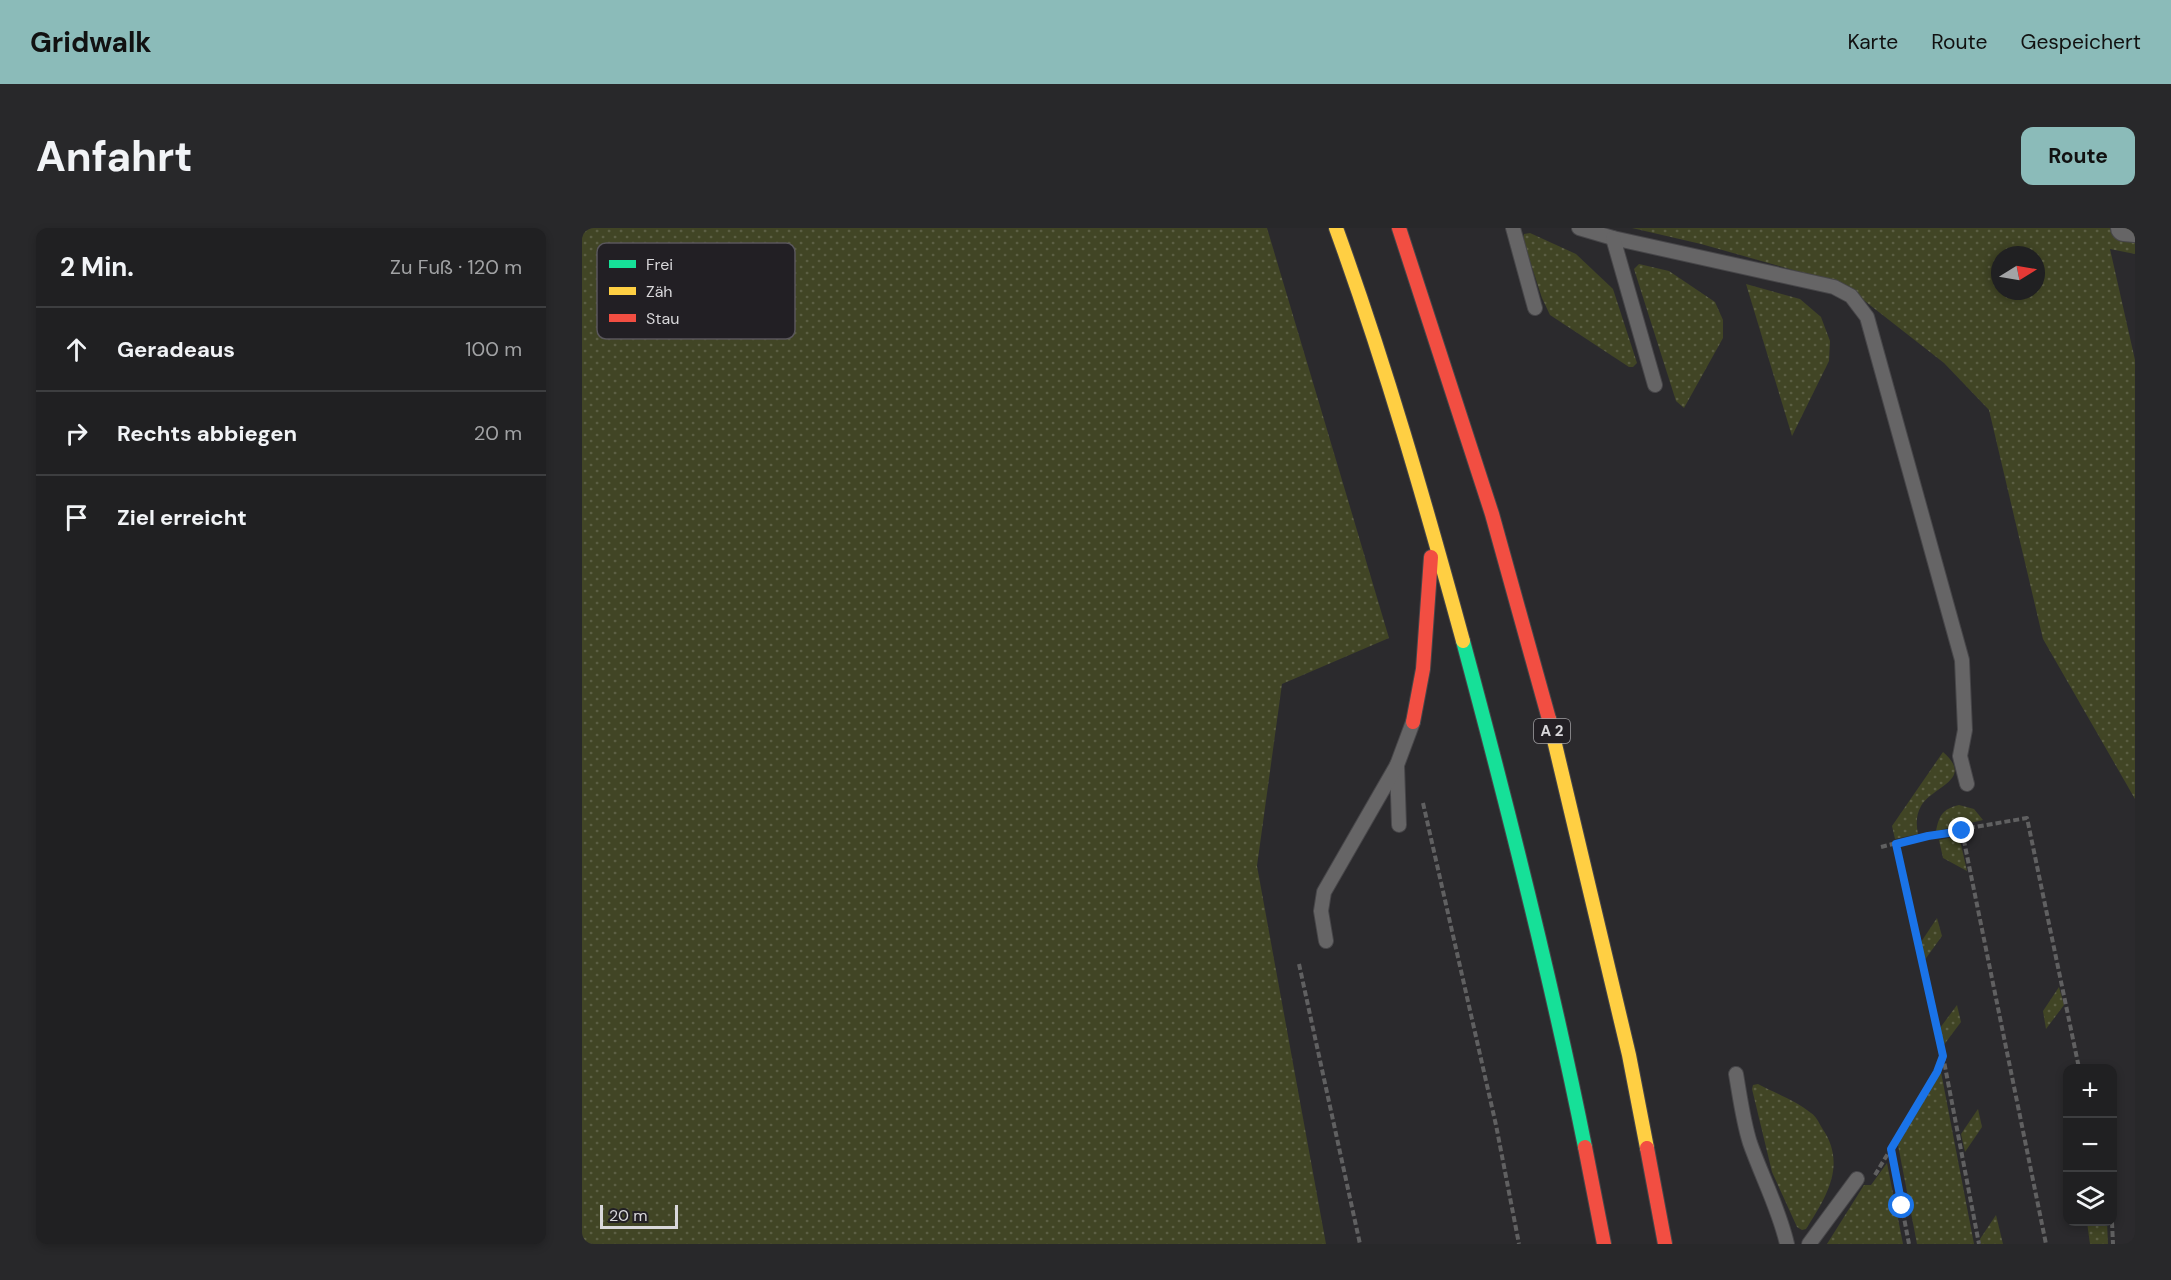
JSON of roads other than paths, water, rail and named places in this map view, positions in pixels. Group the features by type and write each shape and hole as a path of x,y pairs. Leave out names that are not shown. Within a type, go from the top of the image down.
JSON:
{"highway":[{"path":"1336,228 1355,280 1433,531 1495,760 1566,1056 1604,1244"},
{"name":"A 2","path":"1399,228 1492,514 1556,743 1629,1056 1665,1244"},
{"path":"1413,722 1423,669 1433,531"}],"street":[{"path":"2124,228 2135,229"}],"lane":[{"path":"1513,228 1535,308"},
{"path":"1579,228 1613,238 1834,286 1851,296 1866,317 1962,660 1965,730 1960,756 1966,783"},
{"path":"1613,238 1655,385"},
{"path":"1326,941 1321,911 1324,892 1397,765 1413,722"},
{"path":"1397,765 1399,825"},
{"path":"1736,1074 1749,1140 1763,1180 1781,1220 1787,1244"},
{"path":"1809,1244 1857,1179"}]}
